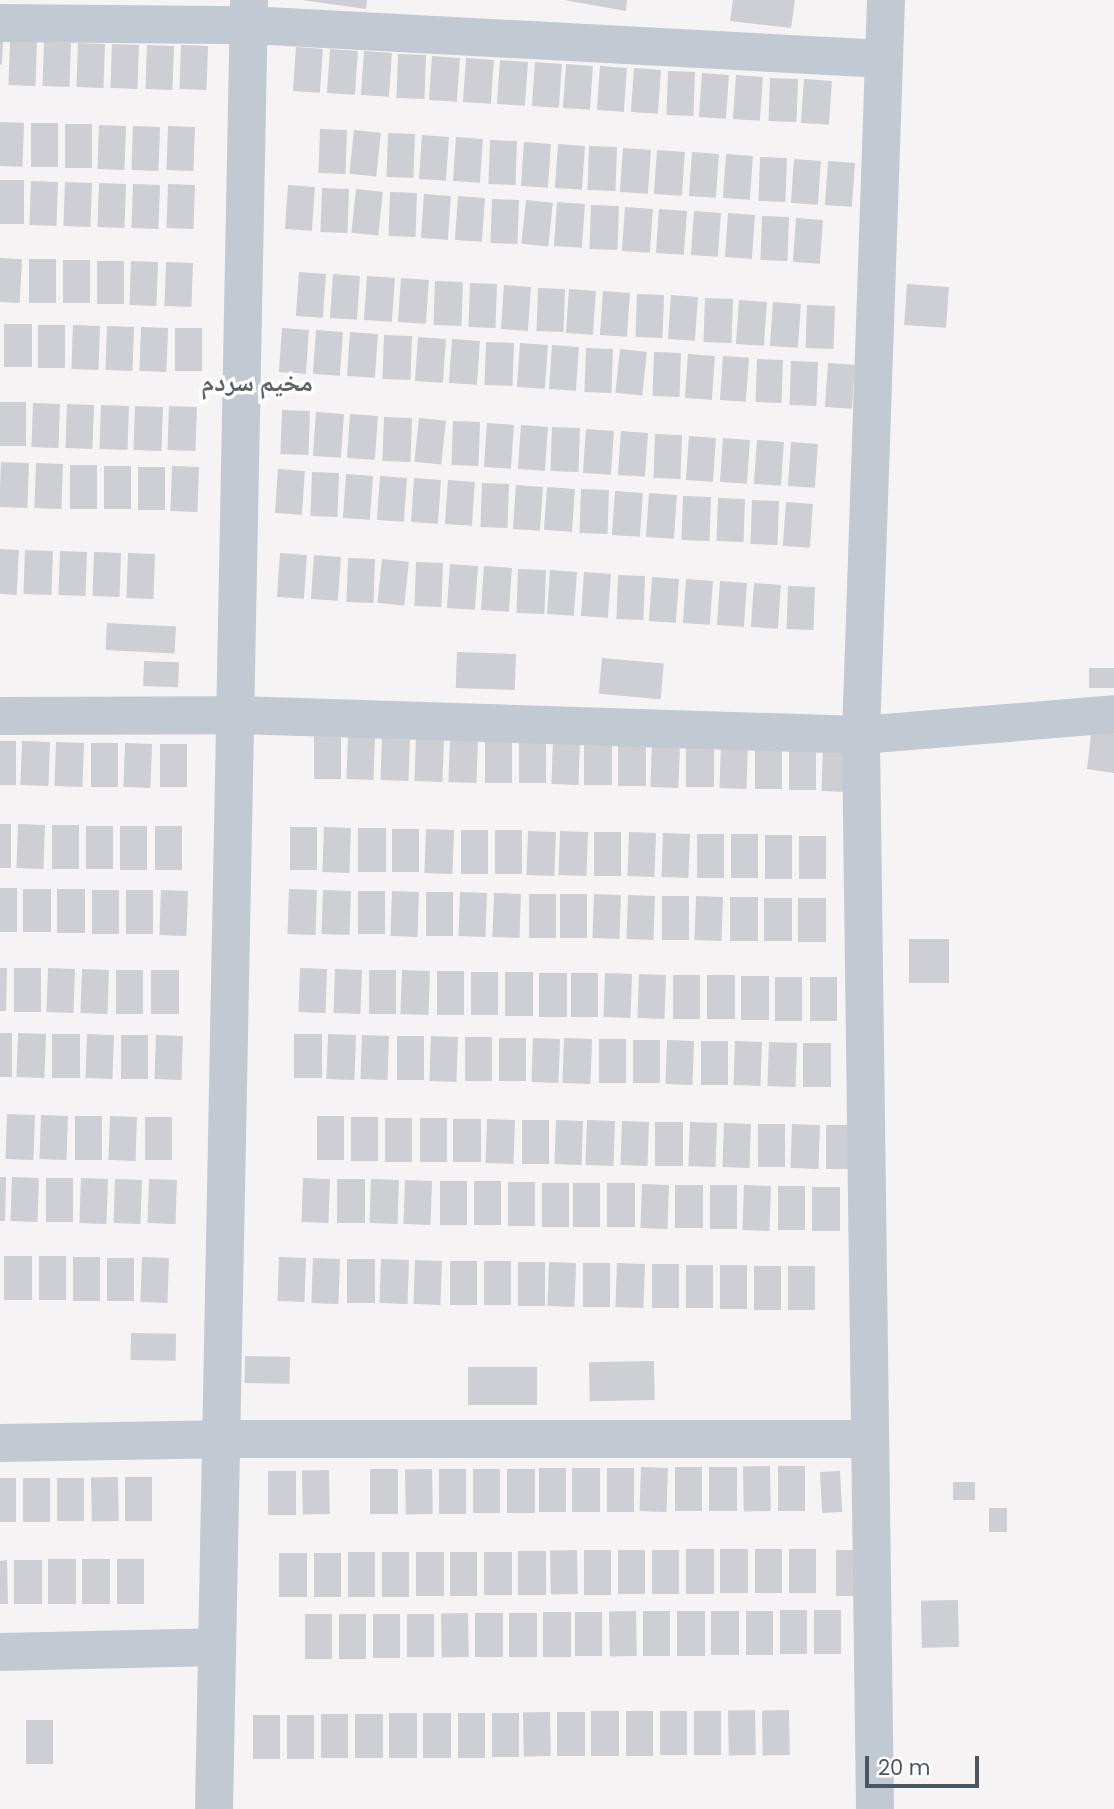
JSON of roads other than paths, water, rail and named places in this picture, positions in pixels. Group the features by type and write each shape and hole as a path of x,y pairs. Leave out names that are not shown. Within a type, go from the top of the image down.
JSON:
{"lane":[{"path":"875,1809 861,735 886,0"},
{"path":"0,23 249,13 884,59"},
{"path":"214,1809 219,1439 249,13"},
{"path":"0,716 234,715 861,735 1114,714"},
{"path":"0,1443 219,1439 869,1439"},
{"path":"0,1652 215,1647"}],"district":[{"name":"مخيم سردم","path":"257,383"}]}
